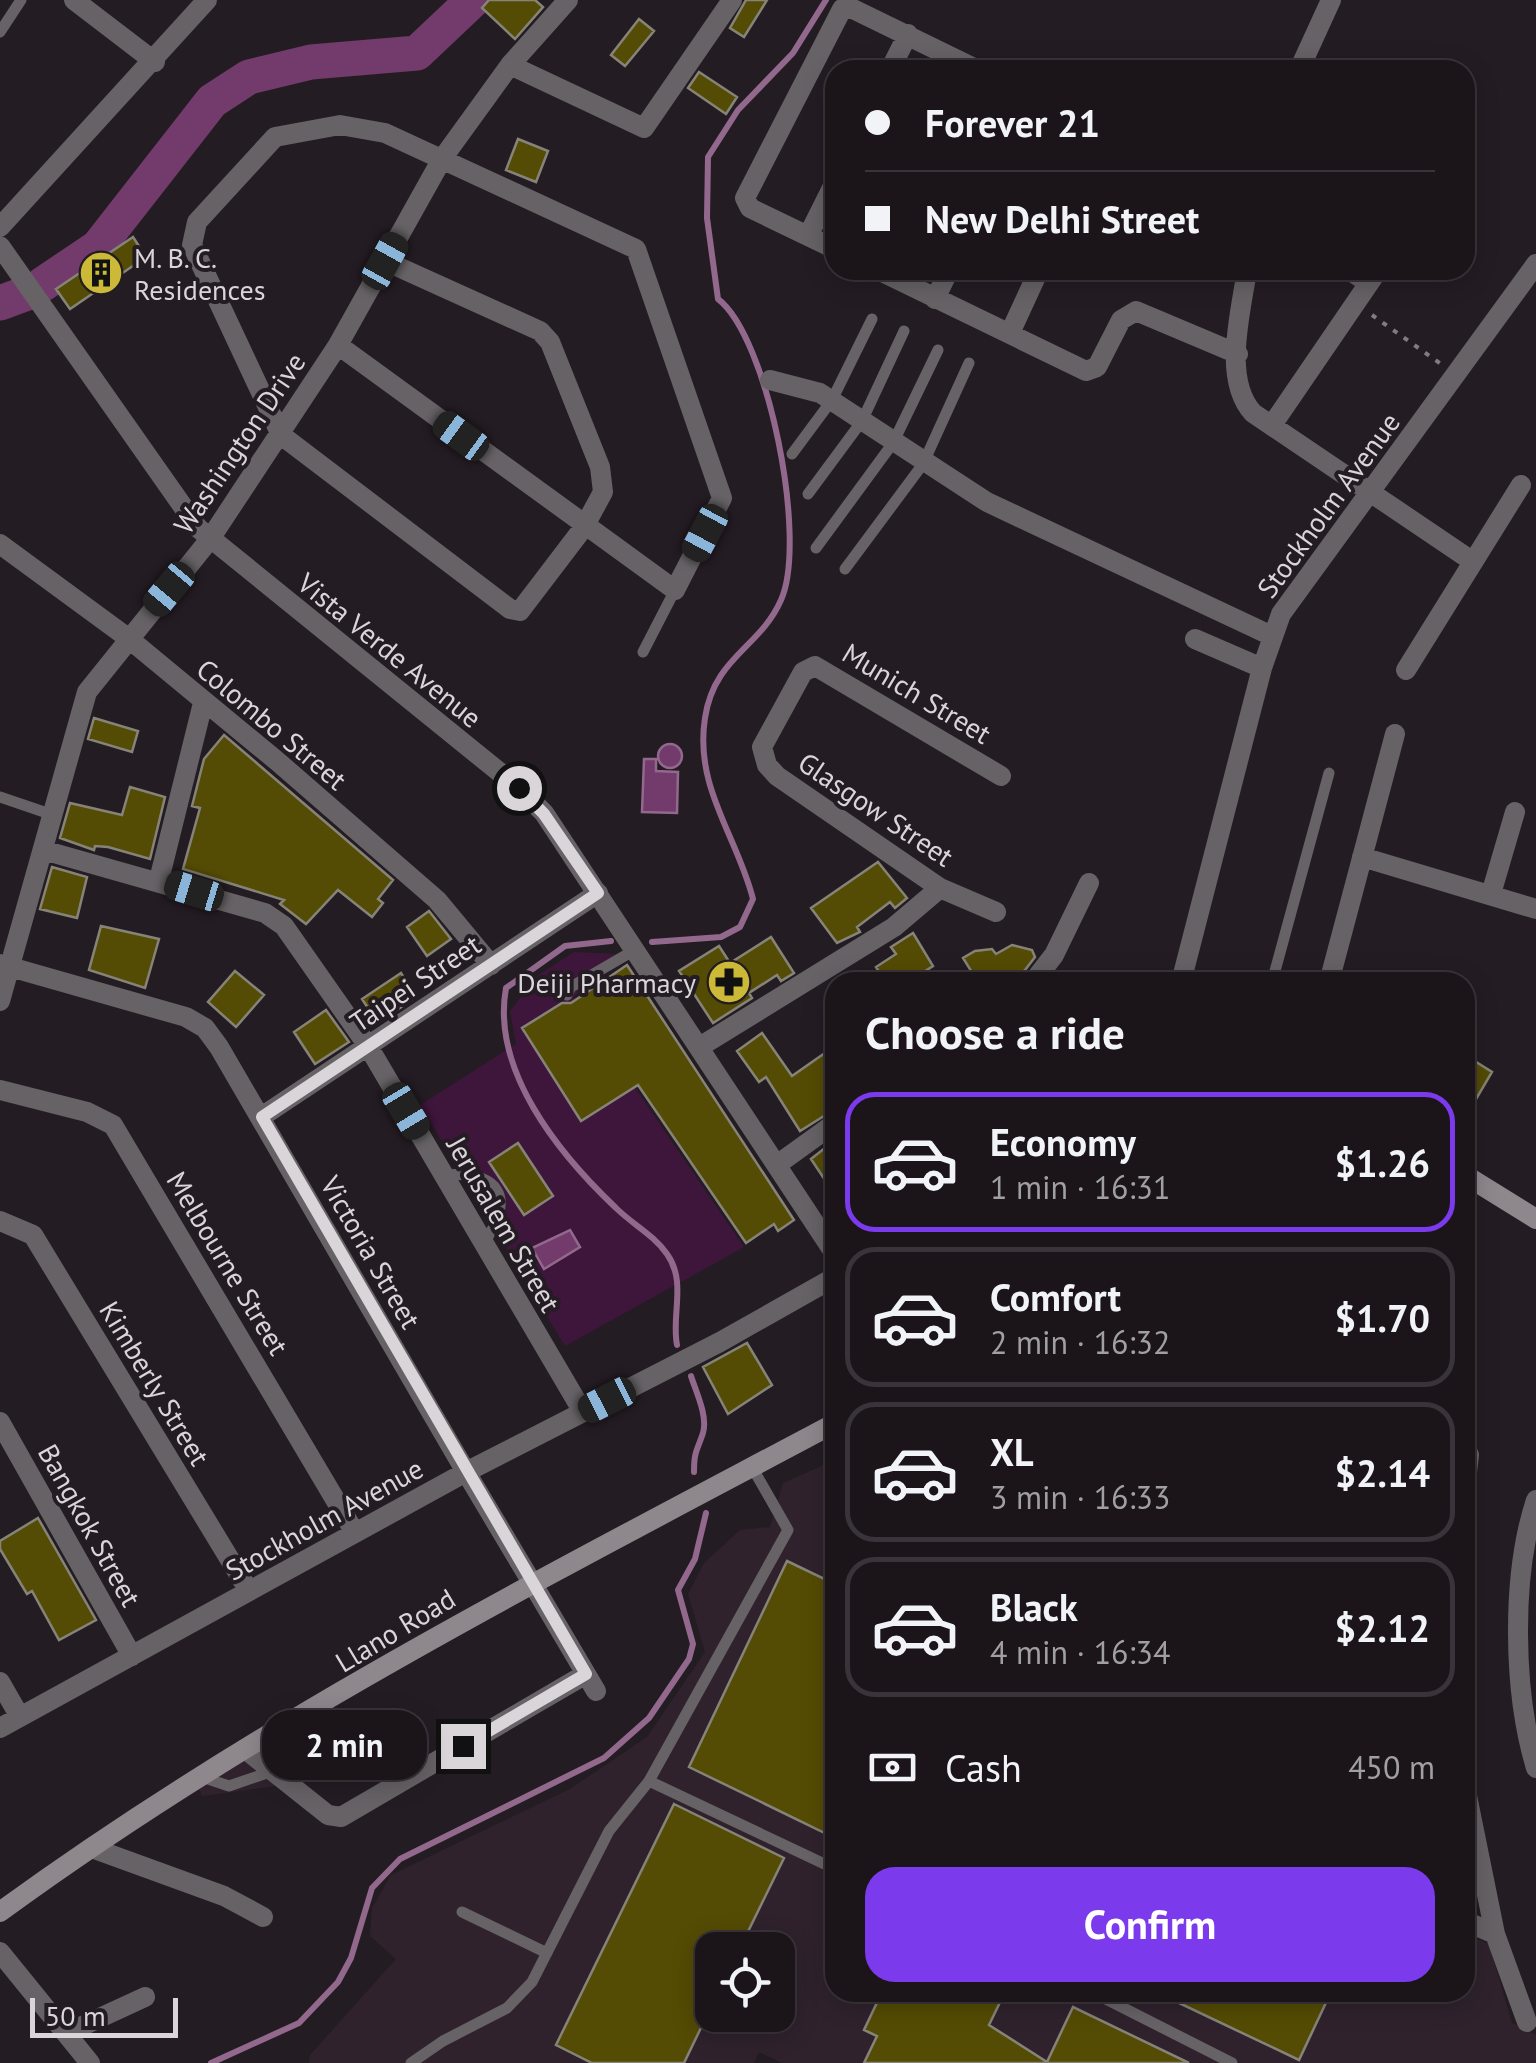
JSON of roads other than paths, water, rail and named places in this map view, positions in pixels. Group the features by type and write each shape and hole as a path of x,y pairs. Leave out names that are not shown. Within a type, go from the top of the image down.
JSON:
{"main road":[{"path":"1475,1181 1536,1219"},
{"name":"Llano Road","path":"0,1912 245,1748 531,1582 825,1428"}],"street":[{"path":"74,0 155,62"},
{"path":"0,226 208,0"},
{"name":"Washington Drive","path":"0,1001 5,966 43,850 86,692 210,539 338,345 442,159 510,65 568,0"},
{"path":"510,65 644,128 732,0"},
{"path":"1304,60 1331,0"},
{"path":"825,244 750,208 745,198 842,9 853,9 956,60"},
{"path":"895,60 908,34"},
{"path":"338,345 584,527 675,590 722,498 636,249 386,133 340,125 275,137 197,222 192,245 281,435 510,609 527,607 584,527 603,492 604,480 550,342 540,331 385,261"},
{"path":"808,236 825,202"},
{"name":"Vista Verde Avenue","path":"0,246 180,506 210,539 519,788 544,814 825,1238"},
{"name":"Stockholm Avenue","path":"1184,972 1272,636 1296,591 1536,264"},
{"path":"898,280 1086,371 1097,367 1121,320 1136,311 1238,354"},
{"path":"935,299 944,280"},
{"path":"1010,333 1034,280"},
{"path":"1246,280 1238,354 1239,398 1272,425 1472,562"},
{"path":"1272,425 1371,280"},
{"path":"770,380 832,400 923,464 1024,521 1272,636"},
{"path":"1406,670 1521,484"},
{"name":"Colombo Street","path":"0,544 128,638 437,900 491,965"},
{"path":"1195,639 1262,668"},
{"name":"Munich Street","path":"802,672 815,666 827,669 1002,776"},
{"name":"Glasgow Street","path":"802,672 762,746 767,765 777,776 940,888 996,912"},
{"path":"159,880 203,703"},
{"path":"1332,972 1394,734"},
{"path":"1491,894 1515,812"},
{"name":"Jerusalem Street","path":"43,850 264,913 284,926 368,1046 583,1412"},
{"path":"1362,857 1536,909"},
{"path":"1041,972 1054,955 1089,883"},
{"path":"700,1046 894,926 940,888"},
{"name":"Taipei Street","path":"262,1117 598,893"},
{"name":"Victoria Street","path":"5,966 186,1017 205,1028 262,1117 591,1683 340,1817 328,1815 274,1771"},
{"name":"Melbourne Street","path":"0,1090 87,1112 113,1125 355,1533"},
{"path":"778,1164 825,1130"},
{"name":"Kimberly Street","path":"0,1222 33,1235 250,1591"},
{"name":"Stockholm Avenue","path":"0,1728 466,1472 825,1282"},
{"name":"Bangkok Street","path":"0,1422 132,1656"},
{"path":"1536,1500 1528,1534 1520,1665 1526,1737 1536,1768"},
{"path":"0,1682 20,1717"},
{"path":"245,1748 274,1771"},
{"path":"1475,1837 1496,1934 1526,2022"},
{"path":"92,1848 224,1896 263,1917"},
{"path":"1475,1925 1496,1934"},
{"path":"0,1952 90,2063"},
{"path":"67,2033 145,1997"}],"lane":[{"path":"0,32 21,0"},
{"path":"792,454 832,400 872,320"},
{"path":"808,494 862,421 904,330"},
{"path":"816,548 893,443 938,350"},
{"path":"844,569 923,464 970,364"},
{"path":"643,652 675,590"},
{"path":"1275,972 1329,773"},
{"path":"0,797 50,814"},
{"path":"567,995 571,987 632,951"},
{"path":"444,1175 475,1173 494,1184 500,1197 500,1219 484,1243"},
{"path":"411,2063 519,2000 547,1954 609,1831 649,1780 788,1530 752,1467"},
{"path":"202,1776 229,1786 274,1771"},
{"path":"649,1780 825,1863"},
{"path":"462,1912 547,1954"},
{"path":"1112,2002 1232,2063"}],"waterway":[{"path":"43,284 98,247 212,101 249,77 311,62 417,53 473,0"},
{"path":"652,942 721,937 740,927 753,899 711,789 703,743 705,718 710,697 727,667 762,630 781,600 788,571 790,533 786,488 767,395 736,320 718,299 707,218 708,157 738,110 793,53 826,0"},
{"path":"0,303 27,293"},
{"path":"611,941 565,946 506,988 504,1019 519,1079 552,1136 594,1186 656,1241 673,1265 677,1345"},
{"path":"691,1376 704,1419 694,1472"},
{"path":"211,2063 299,2023 338,1982 351,1958 372,1888 400,1859 604,1758 649,1718 689,1659 693,1644 678,1590 695,1559 706,1513"}],"place":[{"name":"M. B. C. Residences","path":"101,273"},
{"name":"Deiji Pharmacy","path":"729,982"}]}
